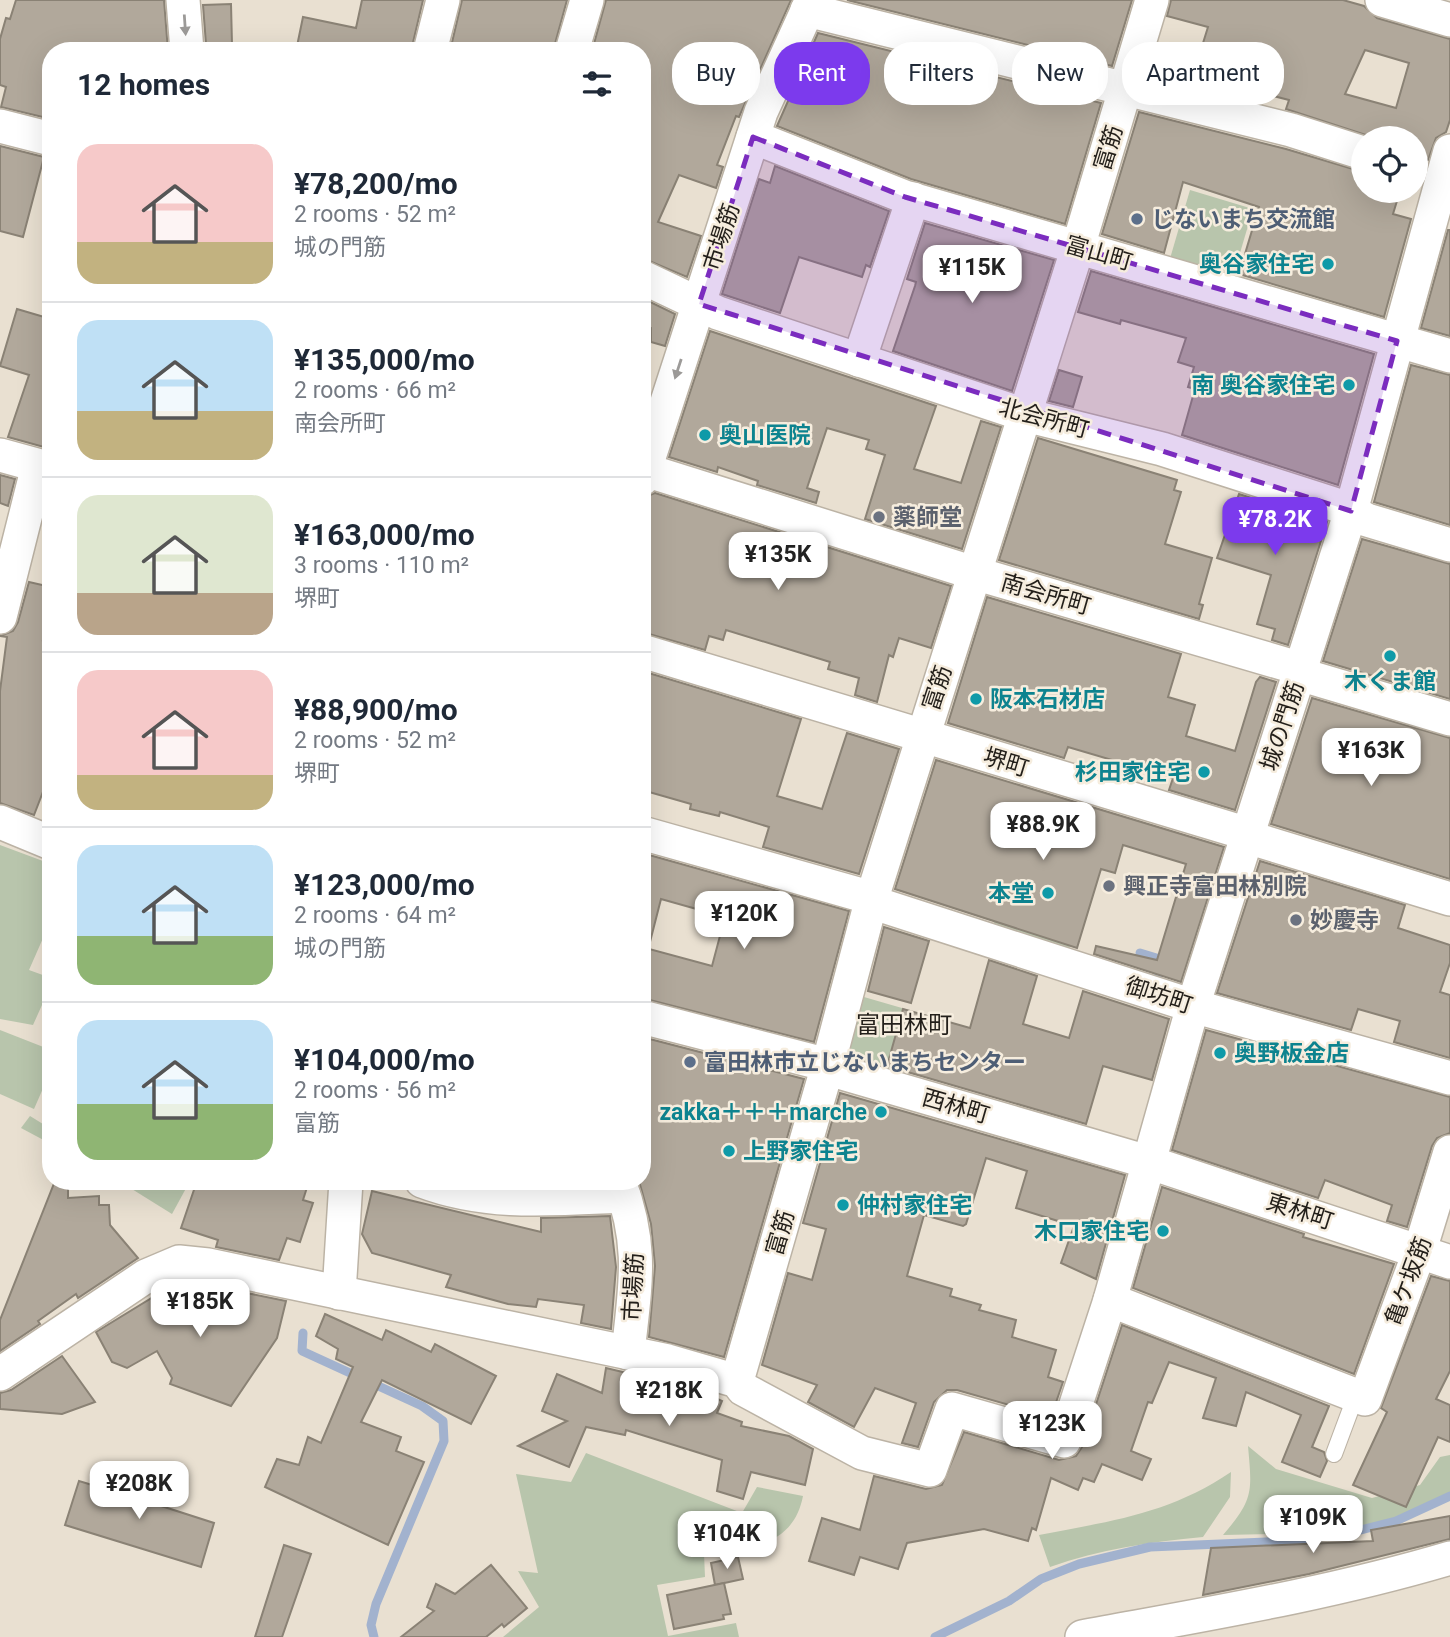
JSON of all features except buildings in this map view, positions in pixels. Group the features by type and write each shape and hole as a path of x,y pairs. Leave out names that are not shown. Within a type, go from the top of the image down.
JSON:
{"street":[{"path":"183,0 186,42"},
{"path":"432,42 443,0"},
{"path":"575,42 587,0"},
{"name":"富筋","path":"1140,42 1152,0"},
{"path":"1382,0 1450,20"},
{"path":"809,5 1122,87"},
{"name":"市場筋","path":"651,449 753,137 809,5"},
{"name":"富筋","path":"737,1381 828,1065 871,900 1122,101"},
{"path":"1193,105 1292,130 1351,149"},
{"path":"0,126 42,137"},
{"name":"富山町","path":"753,137 913,199 1450,356"},
{"name":"城の門筋","path":"737,1381 743,1389 862,1453 930,1470 952,1409 1064,1441 1110,1300 1193,1006 1246,834 1351,511 1439,173"},
{"path":"859,360 913,199"},
{"name":"北会所町","path":"651,282 699,304 1025,415 1162,449 1351,511 1367,520 1450,545"},
{"path":"0,455 42,466"},
{"name":"南会所町","path":"651,475 1300,670 1309,677 1450,719"},
{"path":"0,617 42,477"},
{"name":"堺町","path":"651,654 1246,834 1257,840 1450,899"},
{"path":"0,822 42,839"},
{"name":"御坊町","path":"651,836 871,900 1193,1006 1450,1078"},
{"name":"西林町","path":"651,1019 828,1065 842,1073 1148,1162"},
{"name":"亀ケ坂筋","path":"1356,1395 1365,1399 1435,1256 1450,1152"},
{"name":"東林町","path":"1148,1162 1435,1256"},
{"path":"339,1293 345,1190"},
{"path":"445,1190 509,1201 613,1190"},
{"name":"市場筋","path":"622,1190 638,1257 628,1353"},
{"path":"0,1374 146,1276 179,1262 208,1265 628,1353 737,1381"},
{"path":"1110,1300 1356,1395"},
{"path":"1082,1637 1284,1600 1377,1580 1450,1558"}],"lane":[{"path":"1334,1454 1356,1395"}],"highlighted area":[{"path":"753,137 905,197 1397,341 1351,511 699,304"}],"green space":[{"path":"1190,190 1253,209 1232,280 1169,262"},
{"path":"0,845 42,861 42,940 29,970 42,975 42,1005 33,1025 0,1019"},
{"path":"995,918 1071,941 1069,949 991,933"},
{"path":"864,997 926,1015 917,1044 910,1042 900,1078 848,1063 844,1053 854,1034"},
{"path":"0,1030 42,1046 42,1091 34,1109 0,1094"},
{"path":"30,1116 42,1123 42,1139 21,1128"},
{"path":"133,1190 185,1190 172,1214"},
{"path":"1248,1446 1276,1469 1372,1498 1420,1485 1440,1457 1450,1455 1450,1492 1425,1507 1370,1525 1341,1530 1223,1535 1241,1512 1249,1494"},
{"path":"586,1453 742,1513 757,1487 803,1496 798,1513 779,1536 752,1546 704,1553 705,1577 657,1585 668,1636 736,1623 739,1637 503,1637 539,1607 518,1571 538,1573 516,1474 571,1482"},
{"path":"1231,1472 1230,1497 1203,1537 1125,1547 1050,1567 1039,1535 1115,1520 1162,1507 1185,1498"}],"waterway":[{"path":"14,627 42,629"},
{"path":"1140,953 1163,960 1156,982"},
{"path":"303,1333 302,1351 422,1406 443,1421 444,1441 376,1604 371,1625 374,1637"},
{"path":"935,1637 1009,1601 1041,1579 1079,1564 1150,1547 1290,1541 1353,1532 1396,1521 1450,1496"}],"place":[{"name":"じないまち交流館","path":"1137,219"},
{"name":"奥谷家住宅","path":"1328,264"},
{"name":"南 奥谷家住宅","path":"1349,385"},
{"name":"奥山医院","path":"705,435"},
{"name":"薬師堂","path":"879,517"},
{"name":"木くま館","path":"1390,656"},
{"name":"阪本石材店","path":"976,699"},
{"name":"杉田家住宅","path":"1204,772"},
{"name":"興正寺富田林別院","path":"1109,886"},
{"name":"本堂","path":"1048,893"},
{"name":"妙慶寺","path":"1296,920"},
{"name":"奥野板金店","path":"1220,1053"},
{"name":"富田林市立じないまちセンター","path":"690,1062"},
{"name":"zakka＋＋＋marche","path":"881,1112"},
{"name":"上野家住宅","path":"729,1151"},
{"name":"仲村家住宅","path":"843,1205"},
{"name":"木口家住宅","path":"1163,1231"}],"district":[{"name":"富田林町","path":"904,1025"}]}
